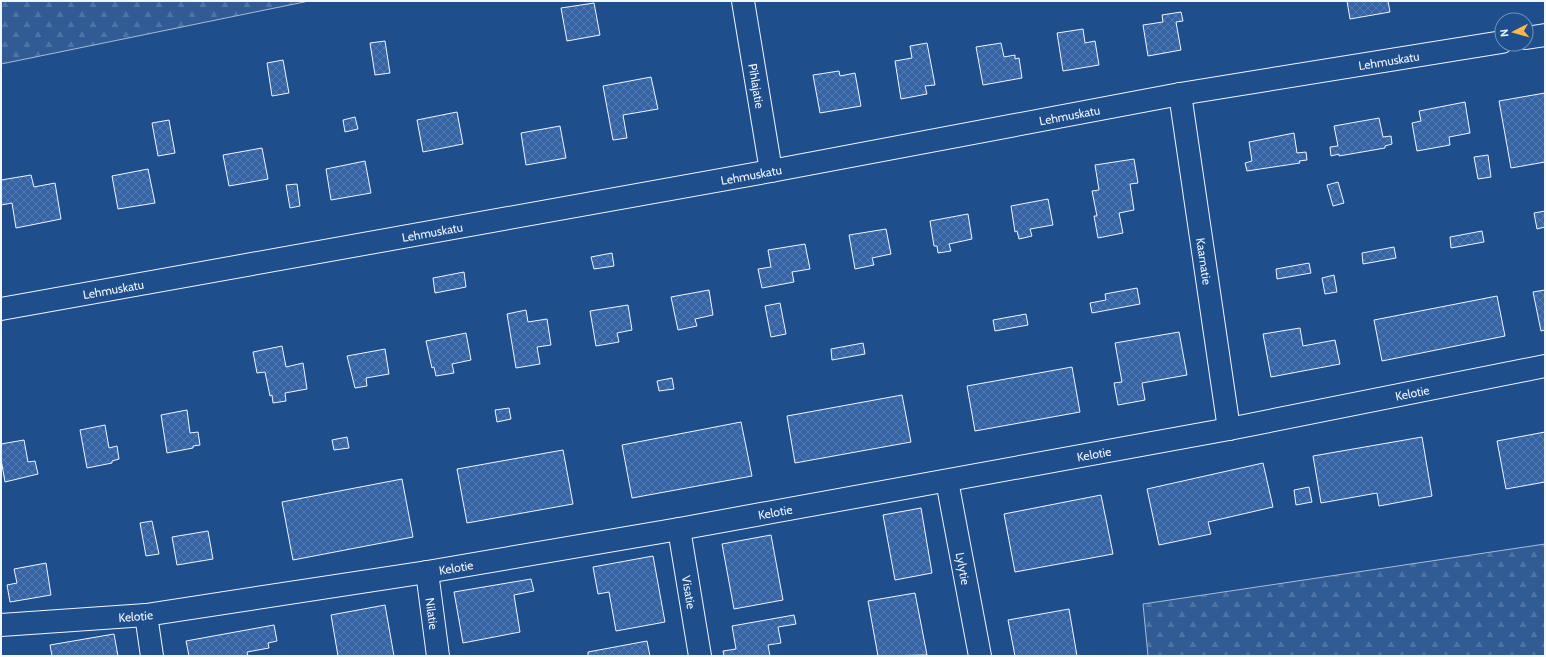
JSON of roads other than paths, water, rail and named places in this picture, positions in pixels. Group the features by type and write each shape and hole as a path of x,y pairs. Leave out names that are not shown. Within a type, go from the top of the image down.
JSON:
{"street":[{"name":"Pihlajatie","path":"743,1 771,171"},
{"path":"1534,37 1545,35"},
{"name":"Lehmuskatu","path":"1,309 771,171 1180,94 1494,43"},
{"name":"Kaarnatie","path":"1180,94 1229,429"},
{"name":"Kelotie","path":"1,625 146,615 427,572 679,529 1229,429 1545,366"},
{"name":"Lylytie","path":"947,480 980,656"},
{"name":"Visatie","path":"679,529 700,656"},
{"name":"Nilatie","path":"427,572 438,656"},
{"path":"146,615 152,656"}]}
